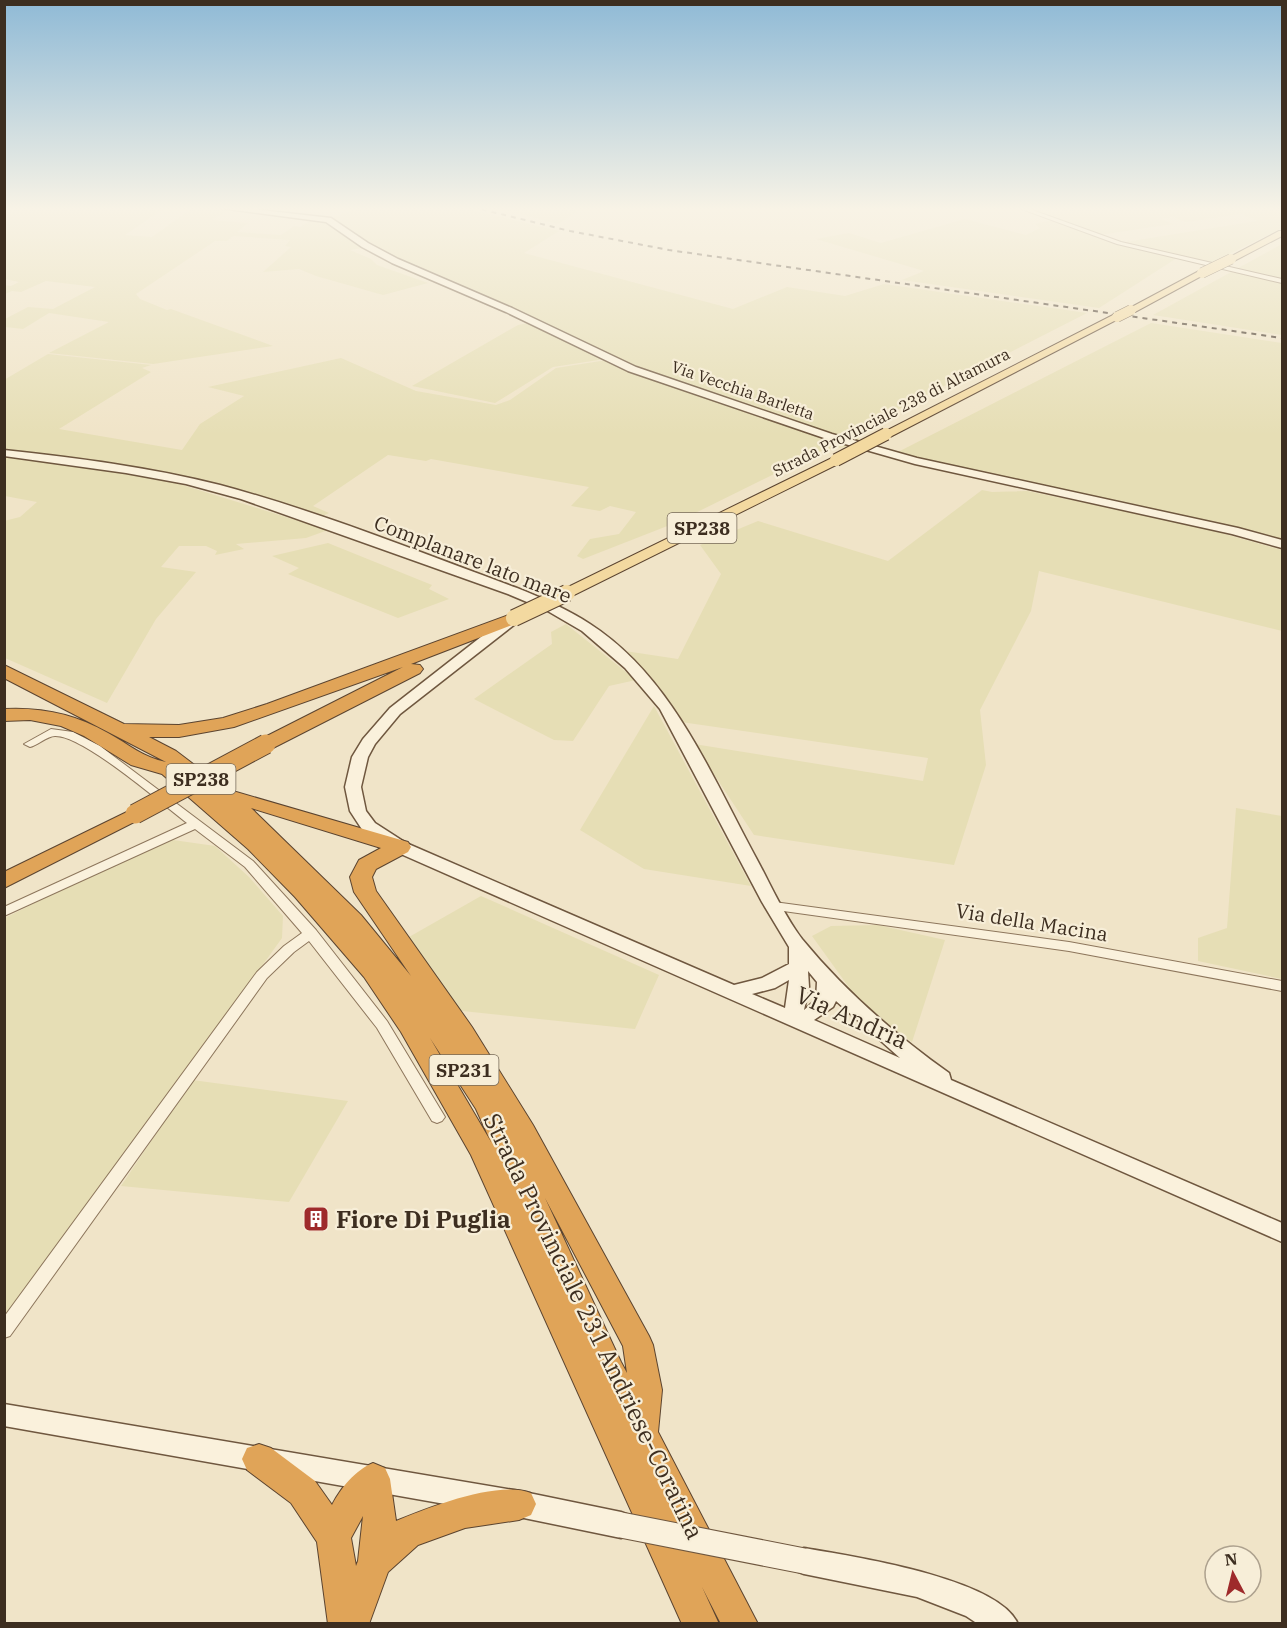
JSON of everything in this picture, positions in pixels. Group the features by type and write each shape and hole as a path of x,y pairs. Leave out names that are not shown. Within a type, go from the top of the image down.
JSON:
{"highway":[{"path":"76,706 125,729 147,732 171,733 222,725 333,687 514,618"},
{"name":"SP238","path":"4,882 266,744 514,618"},
{"name":"Strada Provinciale 231 Andriese-Coratina","path":"4,670 169,755 251,819 353,920 421,1005 488,1106 642,1434 740,1623"},
{"name":"Strada Provinciale 231 Andriese-Coratina","path":"4,680 85,719 164,768 256,844 303,892 372,971 411,1027 484,1154 701,1623"},
{"path":"4,715 37,715 69,721 103,738 144,765 164,768"},
{"path":"215,791 400,847"},
{"path":"400,847 367,865 361,877 365,892 463,1033 523,1132 638,1345 646,1390 642,1434"},
{"path":"259,1459 303,1492 334,1537 346,1623"},
{"path":"334,1537 349,1507 373,1479"},
{"path":"351,1623 375,1561 380,1515 373,1479"},
{"path":"375,1561 407,1533 465,1512 519,1504"}],"main road":[{"name":"Strada Provinciale 238 di Altamura","path":"514,618 836,460 1183,283"}],"street":[{"name":"Via Vecchia Barletta","path":"446,283 509,310 632,369 828,436 915,461 1282,544"},
{"name":"Complanare lato mare","path":"4,453 143,472 244,496 520,595 585,626 626,658 667,708 774,906 798,945 827,979 907,1054 977,1102"},
{"name":"Via Andria","path":"514,618 395,711 368,742 360,757 353,787 358,811 369,827 400,847 977,1102 1282,1233"},
{"path":"30,744 51,732 69,734 96,747 249,864 311,933 382,1025 437,1117"},
{"path":"4,912 195,824"},
{"name":"Via della Macina","path":"774,906 1011,938 1198,968 1282,986"},
{"path":"4,1331 262,975 289,949 311,933"},
{"path":"798,945 799,987 792,1020 812,1014 826,1002 827,979"},
{"path":"730,993 768,984 798,967"},
{"path":"4,1415 519,1504 917,1583 975,1605 1004,1623"}],"shaded area":[{"path":"17,283 42,283 21,292 12,291 5,294 4,285 11,286"},
{"path":"62,283 152,283 136,294 140,299 273,346 153,364 49,353 109,322 49,313 23,329 5,327 5,319 28,307 53,309 95,287"},
{"path":"341,283 428,283 383,295"},
{"path":"448,283 636,283 733,309 787,287 845,296 884,284 1087,313 860,429 858,443 627,364"},
{"path":"923,283 1138,283 1099,308"},
{"path":"1211,283 1282,283 1282,335 1153,315"},
{"path":"529,323 605,359 553,367 495,403 412,386 518,325"},
{"path":"1151,323 1282,343 1282,544 1193,519 990,478 896,453"},
{"path":"48,354 151,365 142,368 151,372 59,429 182,450 200,424 244,396 208,387 341,358 416,391 496,405 510,400 556,368 607,360 853,446 823,450 675,523 583,559 577,556 590,539 619,534 636,512 610,506 600,511 571,506 589,487 431,459 426,461 388,455 313,506 329,513 319,518 219,486 102,462 5,450 4,380"},
{"path":"5,456 94,467 176,483 328,530 306,538 236,544 244,549 215,555 217,551 206,546 179,546 161,567 196,572 156,619 107,703 5,658 4,521 20,517 37,502 5,496"},
{"path":"982,490 1027,491 1189,524 1282,550 1282,631 1039,571 1031,611 980,710 986,765 954,865 754,835 694,744 923,781 928,758 681,722 625,651 678,659 721,574 700,545 758,521 888,561"},
{"path":"328,543 432,585 429,589 449,599 398,618 288,574 299,568 272,556"},
{"path":"566,624 636,680 609,686 573,741 554,740 474,699 552,644 551,632"},
{"path":"654,706 751,886 644,869 580,830"},
{"path":"1236,808 1282,816 1282,979 1198,961 1198,938 1227,928"},
{"path":"173,840 215,846 249,877 283,916 282,938 5,1325 5,918 147,847"},
{"path":"481,896 659,975 635,1029 453,1010 409,937"},
{"path":"878,925 945,940 912,1042 866,1011 812,936 831,926"},
{"path":"192,1080 348,1101 289,1202 121,1186"}],"railway":[{"path":"899,283 1282,338"}],"place":[{"name":"Fiore Di Puglia","path":"316,1219"}]}
